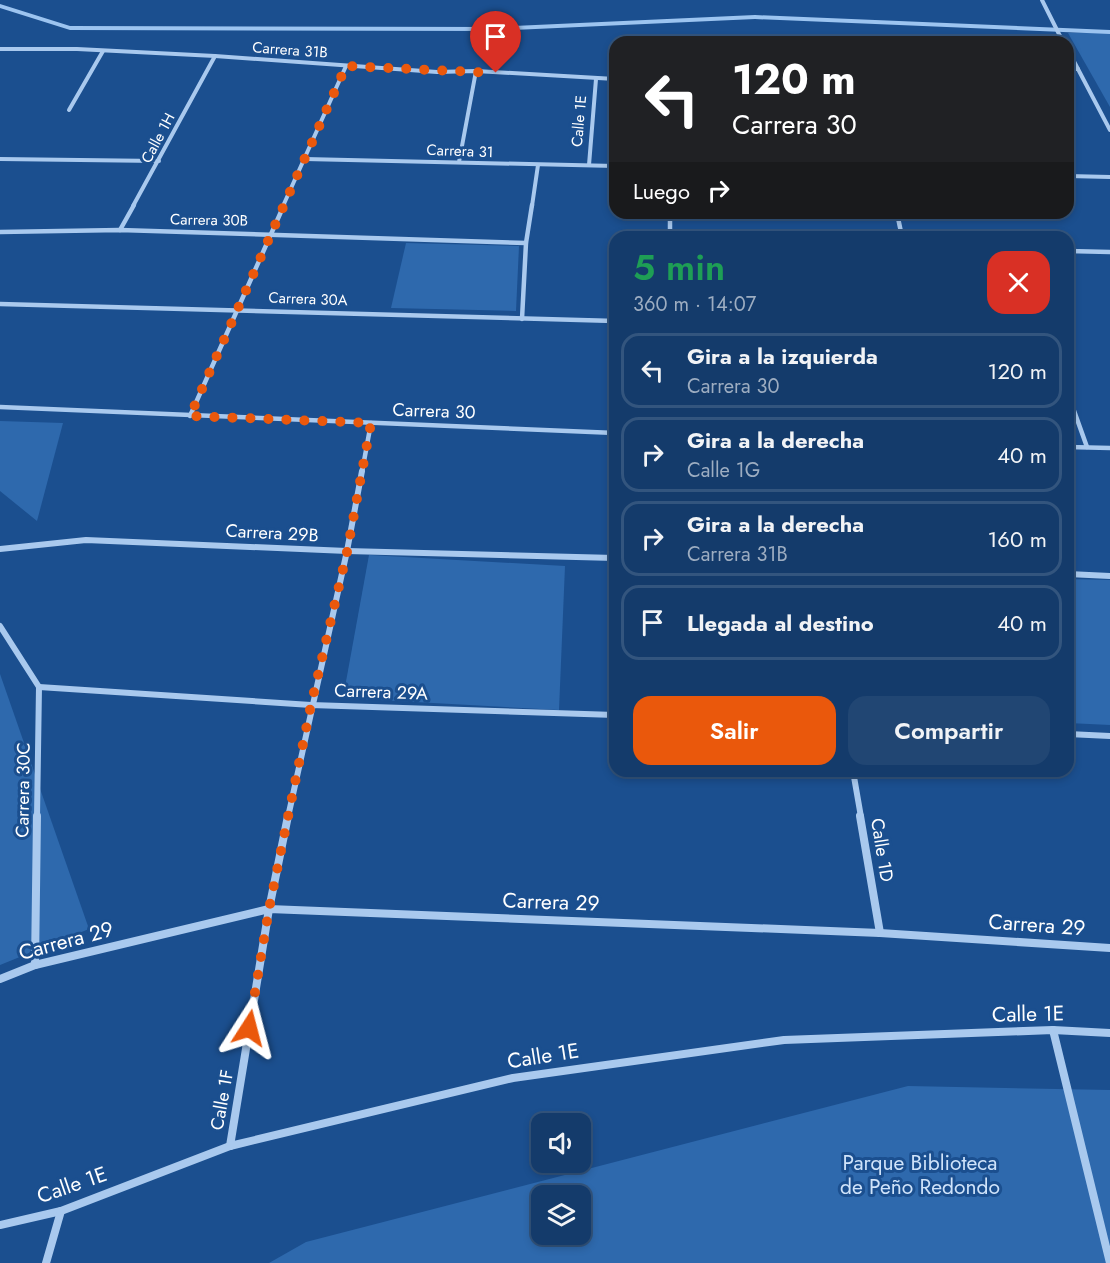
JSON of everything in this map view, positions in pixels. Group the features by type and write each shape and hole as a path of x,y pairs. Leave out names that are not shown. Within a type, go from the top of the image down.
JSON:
{"street":[{"path":"1043,2 1060,36"},
{"name":"Carrera 31B","path":"0,49 215,56 437,72 476,71 609,79"},
{"path":"69,110 103,51"},
{"name":"Calle 1H","path":"120,230 215,56"},
{"path":"1074,61 1110,130"},
{"path":"190,416 346,66"},
{"path":"459,162 476,71"},
{"name":"Calle 1E","path":"588,165 596,79"},
{"path":"0,159 159,161"},
{"name":"Carrera 31","path":"305,159 609,166"},
{"path":"522,319 526,243 538,165"},
{"path":"1074,176 1110,177"},
{"name":"Carrera 30B","path":"0,231 120,230 526,243"},
{"path":"1074,250 1110,252"},
{"name":"Carrera 30A","path":"0,304 609,321"},
{"name":"Carrera 30","path":"0,407 609,433"},
{"path":"1074,411 1087,447"},
{"name":"Calle 1F","path":"230,1146 269,909 311,705 347,552 371,423"},
{"path":"1074,447 1110,448"},
{"name":"Carrera 29B","path":"0,549 86,540 347,552 609,558"},
{"path":"1074,574 1110,576"},
{"path":"0,626 39,687"},
{"name":"Carrera 29A","path":"39,687 311,705 609,716"},
{"name":"Carrera 30C","path":"35,965 39,687"},
{"path":"1074,734 1110,736"},
{"name":"Calle 1D","path":"854,777 880,933"},
{"name":"Carrera 29","path":"0,979 35,965 269,909 880,933 1110,948"},
{"path":"1053,1030 1110,1263"},
{"name":"Calle 1E","path":"0,1225 61,1211 230,1146 513,1078 784,1040 1053,1030 1110,1034"},
{"path":"46,1263 61,1211"}],"green space":[{"path":"1110,32 1110,107 1074,44 1074,36 1070,36 1068,33"},
{"path":"406,243 519,246 516,311 391,308"},
{"path":"0,421 63,423 37,521 0,491"},
{"path":"369,555 565,566 559,710 343,698"},
{"path":"1074,579 1110,580 1110,725 1074,723"},
{"path":"0,674 89,929 0,965"},
{"name":"Parque Biblioteca de Peño Redondo","path":"908,1086 1110,1090 1110,1263 269,1263 306,1242 572,1173 591,1173 591,1168"}],"waterway":[{"path":"0,6 70,28 494,29 755,17 1110,32"}],"route":[{"path":"249,1028 269,909 311,705 347,552 371,423 190,416 346,66 496,73"}]}
